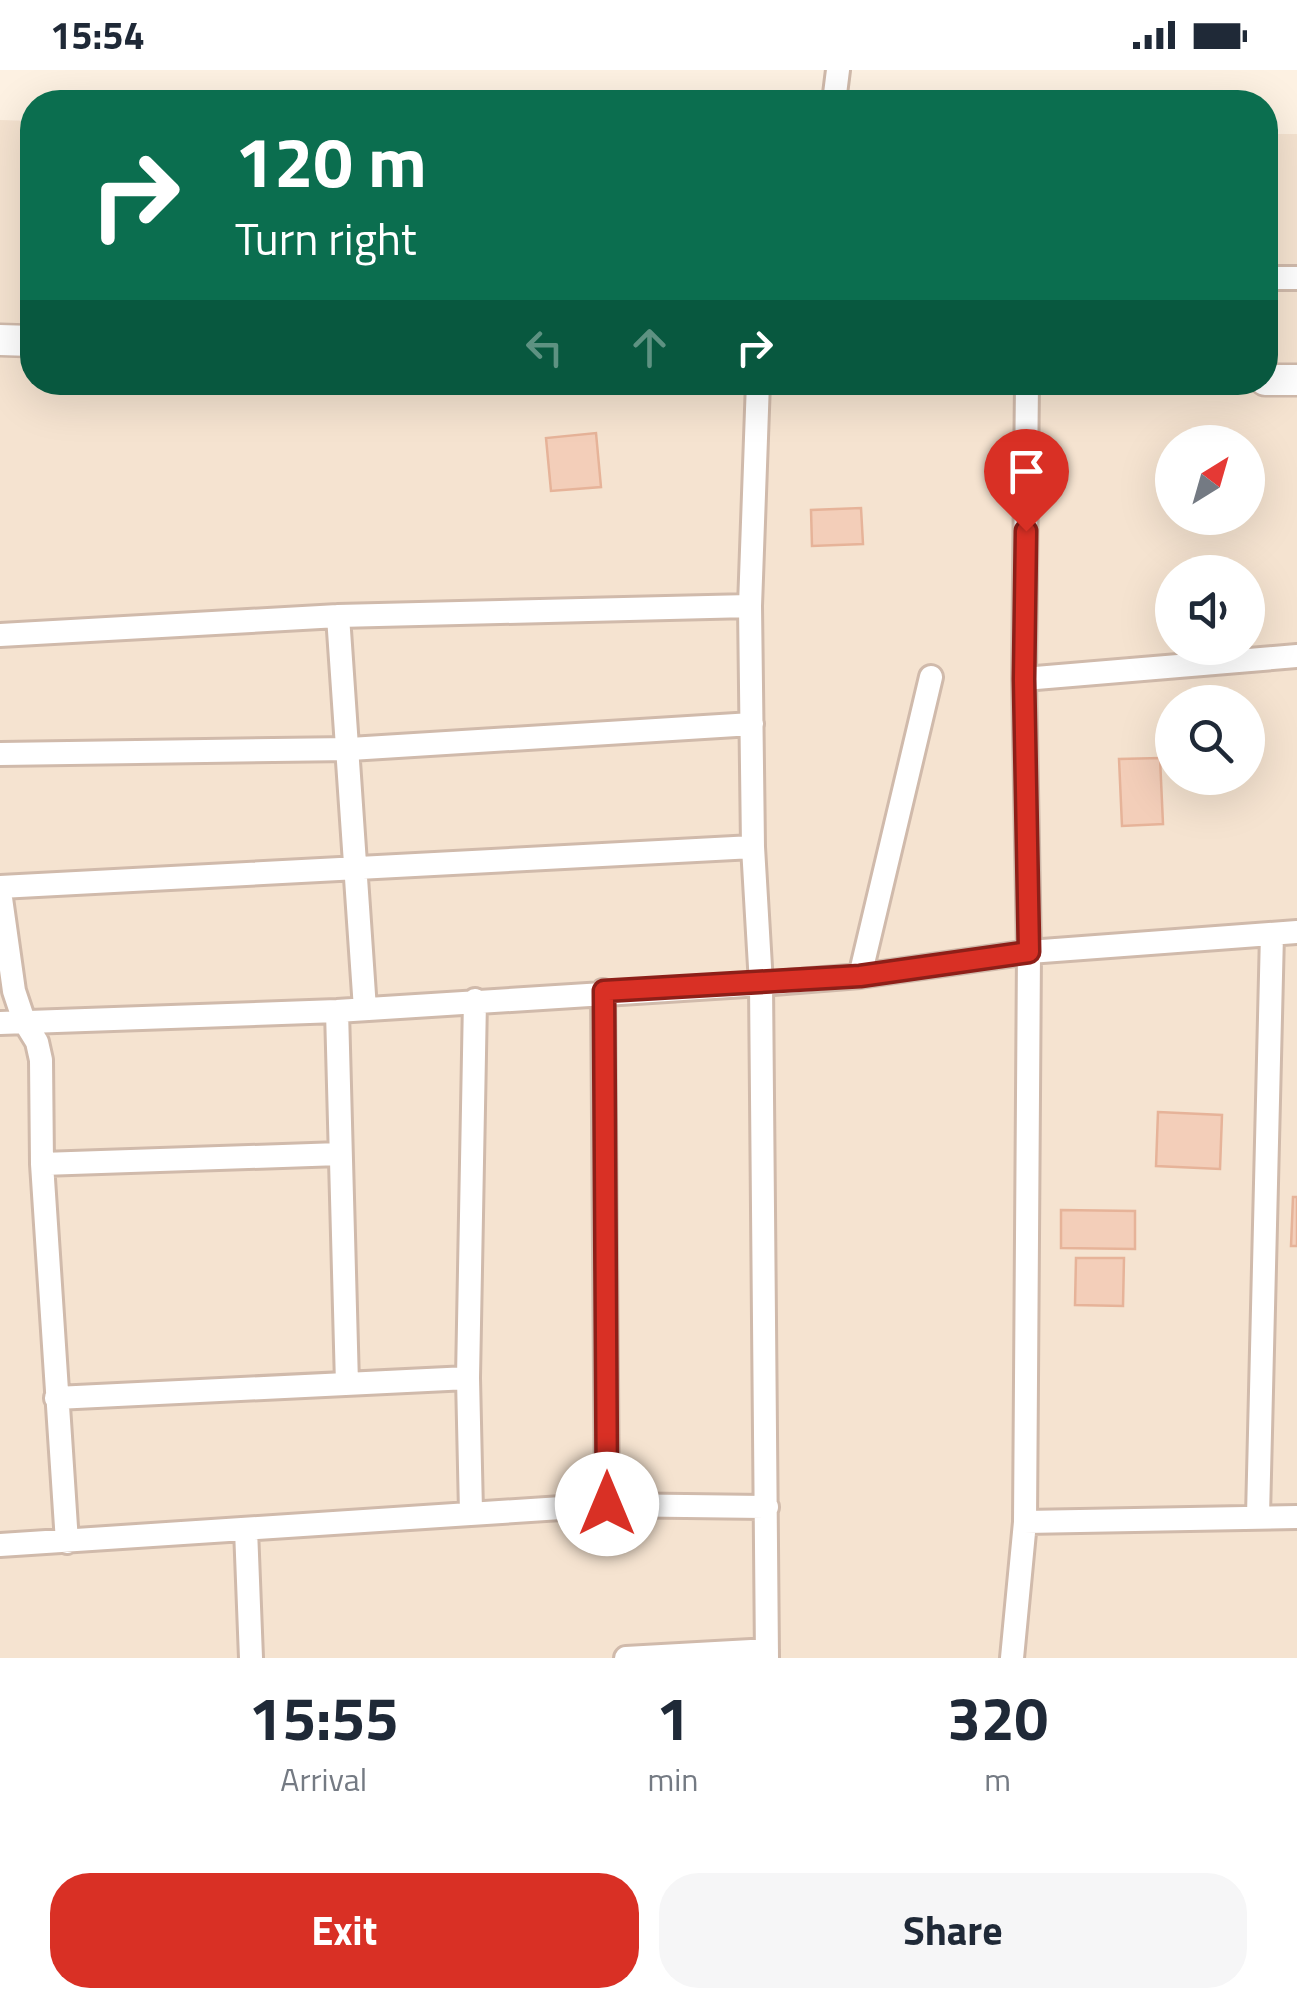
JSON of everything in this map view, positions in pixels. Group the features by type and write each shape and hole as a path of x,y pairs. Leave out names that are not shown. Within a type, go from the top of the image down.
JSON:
{"street":[{"path":"626,1658 766,1654 761,984 753,847 750,606 758,395"},
{"path":"1012,1658 1025,1522 1029,952 1024,679 1027,395"},
{"path":"0,635 338,616 750,606"},
{"path":"338,616 365,1009"},
{"path":"1024,679 1297,656"},
{"path":"860,976 931,677"},
{"path":"0,754 350,749 752,724"},
{"path":"12,1022 14,991 0,889 753,847"},
{"path":"12,1022 365,1009 761,984 860,976 1029,952 1297,932"},
{"path":"1258,1516 1272,934"},
{"path":"604,991 607,1504"},
{"path":"471,1512 468,1378 475,1000"},
{"path":"336,1010 347,1384"},
{"path":"12,1022 37,1042 41,1060 42,1164 67,1542"},
{"path":"42,1164 340,1154"},
{"path":"56,1398 468,1378"},
{"path":"0,1545 607,1504 767,1506"},
{"path":"1025,1522 1297,1517"},
{"path":"246,1529 250,1658"}],"shaded area":[{"path":"0,120 20,121 20,395 1278,395 1278,134 1297,134 1297,1658 0,1658"}],"building":[{"path":"596,433 601,487 551,491 546,438"},
{"path":"861,508 863,544 812,546 811,510"},
{"path":"1155,758 1155,795 1162,795 1163,824 1122,826 1119,759"},
{"path":"1158,1112 1222,1115 1220,1169 1156,1166"},
{"path":"1293,1197 1297,1197 1297,1246 1291,1246"},
{"path":"1061,1210 1135,1211 1135,1249 1061,1248"},
{"path":"1076,1258 1124,1258 1123,1306 1075,1305"}],"route":[{"path":"607,1504 604,991 860,976 1029,952 1024,679 1026,531"}]}
